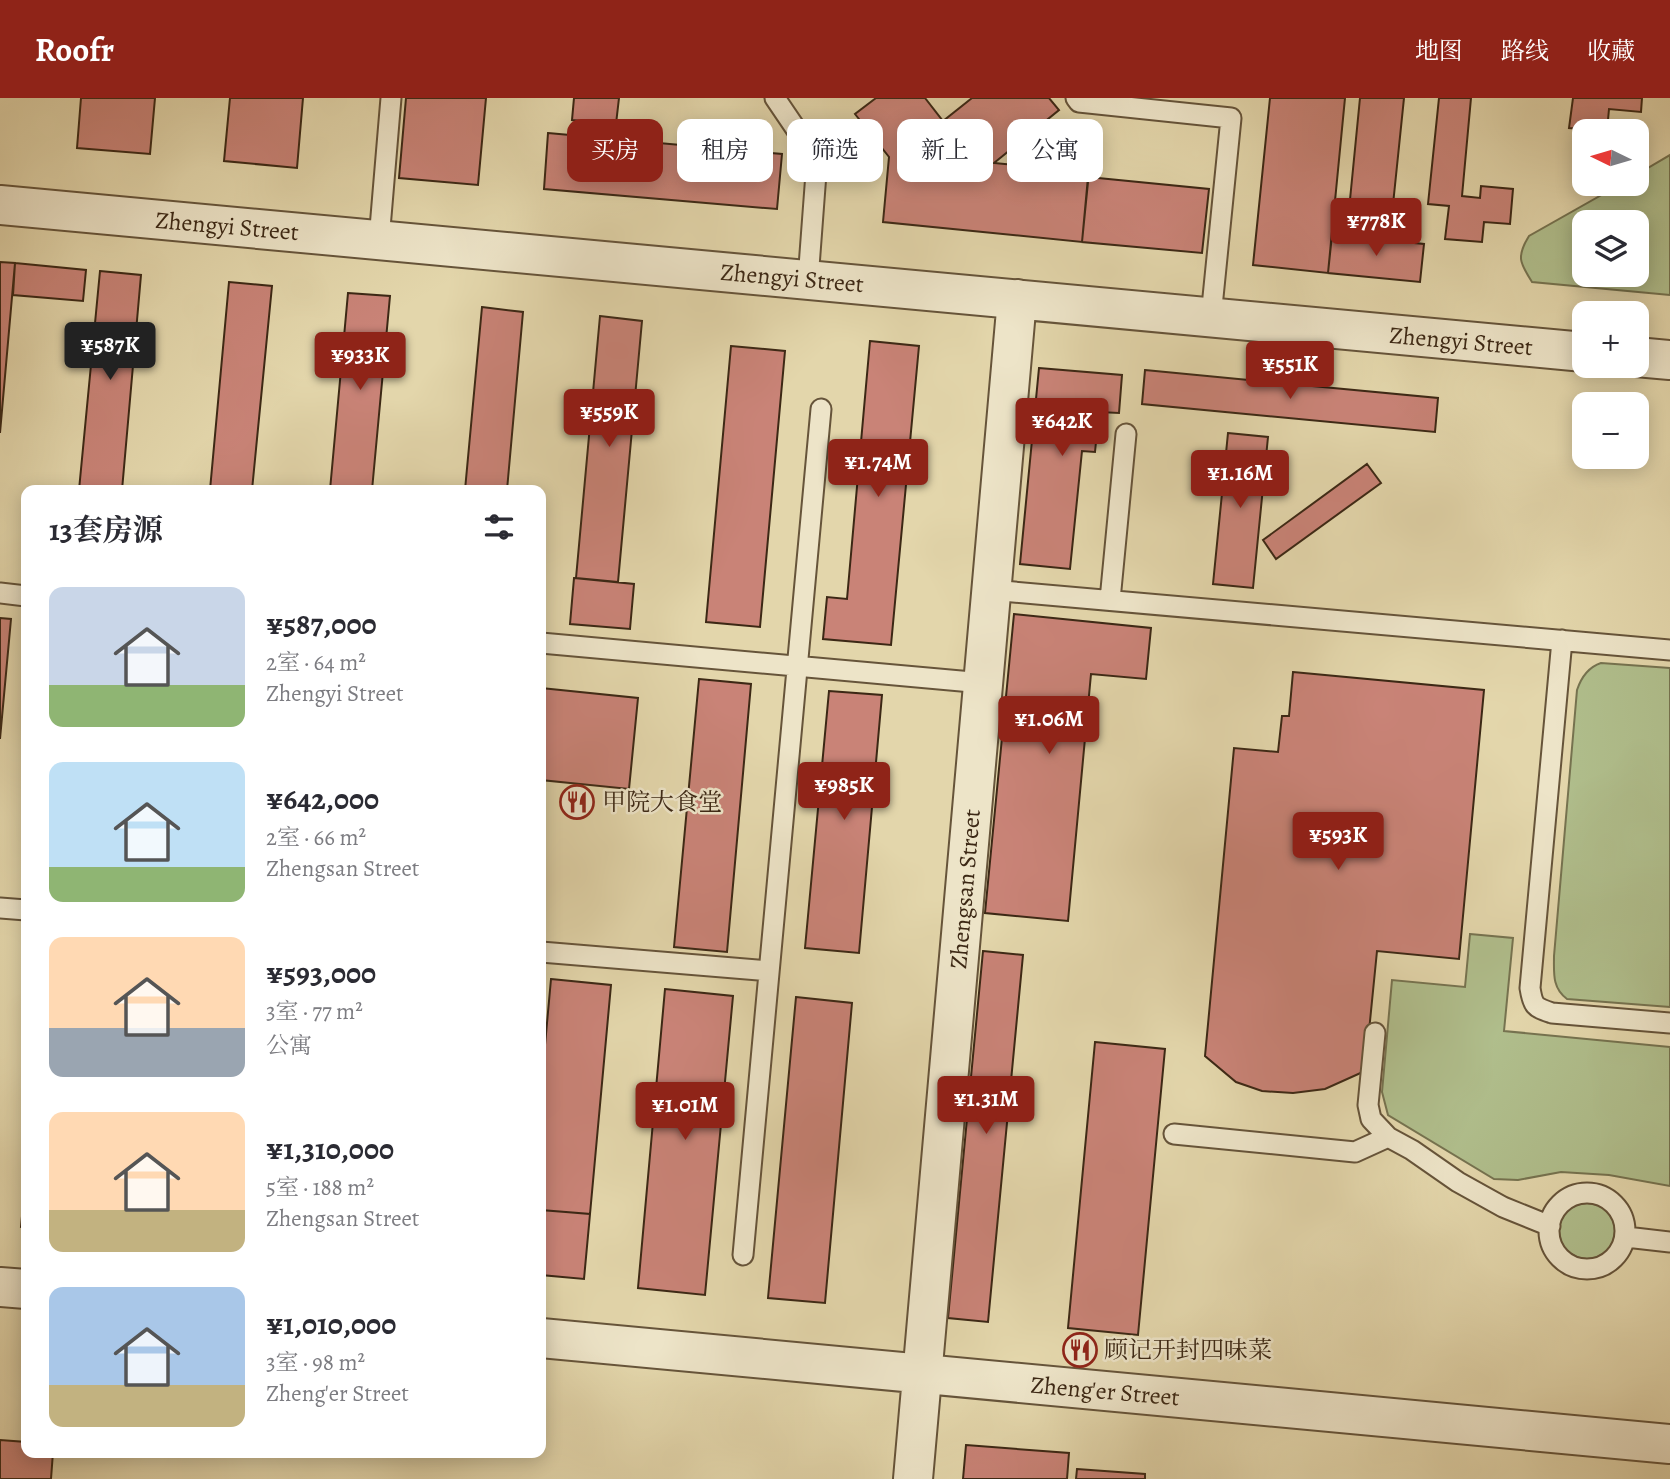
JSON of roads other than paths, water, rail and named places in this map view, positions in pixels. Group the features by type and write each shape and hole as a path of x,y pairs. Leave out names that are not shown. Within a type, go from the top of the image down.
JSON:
{"street":[{"name":"Zhengyi Street","path":"0,205 1572,351"},
{"name":"Zhengsan Street","path":"913,1479 1017,299"},
{"path":"1649,358 1670,360"},
{"path":"0,1286 21,1288"},
{"name":"Zheng'er Street","path":"546,1338 1670,1444"}],"lane":[{"path":"379,240 391,98"},
{"path":"775,98 817,160 808,280"},
{"path":"1076,98 1079,102 1231,118 1211,317"},
{"path":"743,1255 821,409"},
{"path":"1110,600 1126,434"},
{"path":"991,590 1670,650"},
{"path":"0,593 21,595"},
{"path":"1562,640 1530,988 1533,1003 1552,1013 1670,1023"},
{"path":"546,643 983,683"},
{"path":"0,908 21,910"},
{"path":"546,952 769,971"},
{"path":"1375,1033 1368,1105 1371,1119 1388,1137 1458,1182 1503,1207 1550,1226"},
{"path":"1174,1134 1355,1152 1388,1137"},
{"path":"1580,1193 1593,1193 1616,1205 1625,1220 1626,1237 1620,1253 1607,1265 1591,1270 1574,1268 1562,1261 1553,1249 1549,1235 1556,1208 1567,1198 1580,1193"},
{"path":"1626,1237 1670,1242"}],"place":[{"name":"甲院大食堂","path":"577,802"},
{"name":"顾记开封四味菜","path":"1080,1350"}]}
